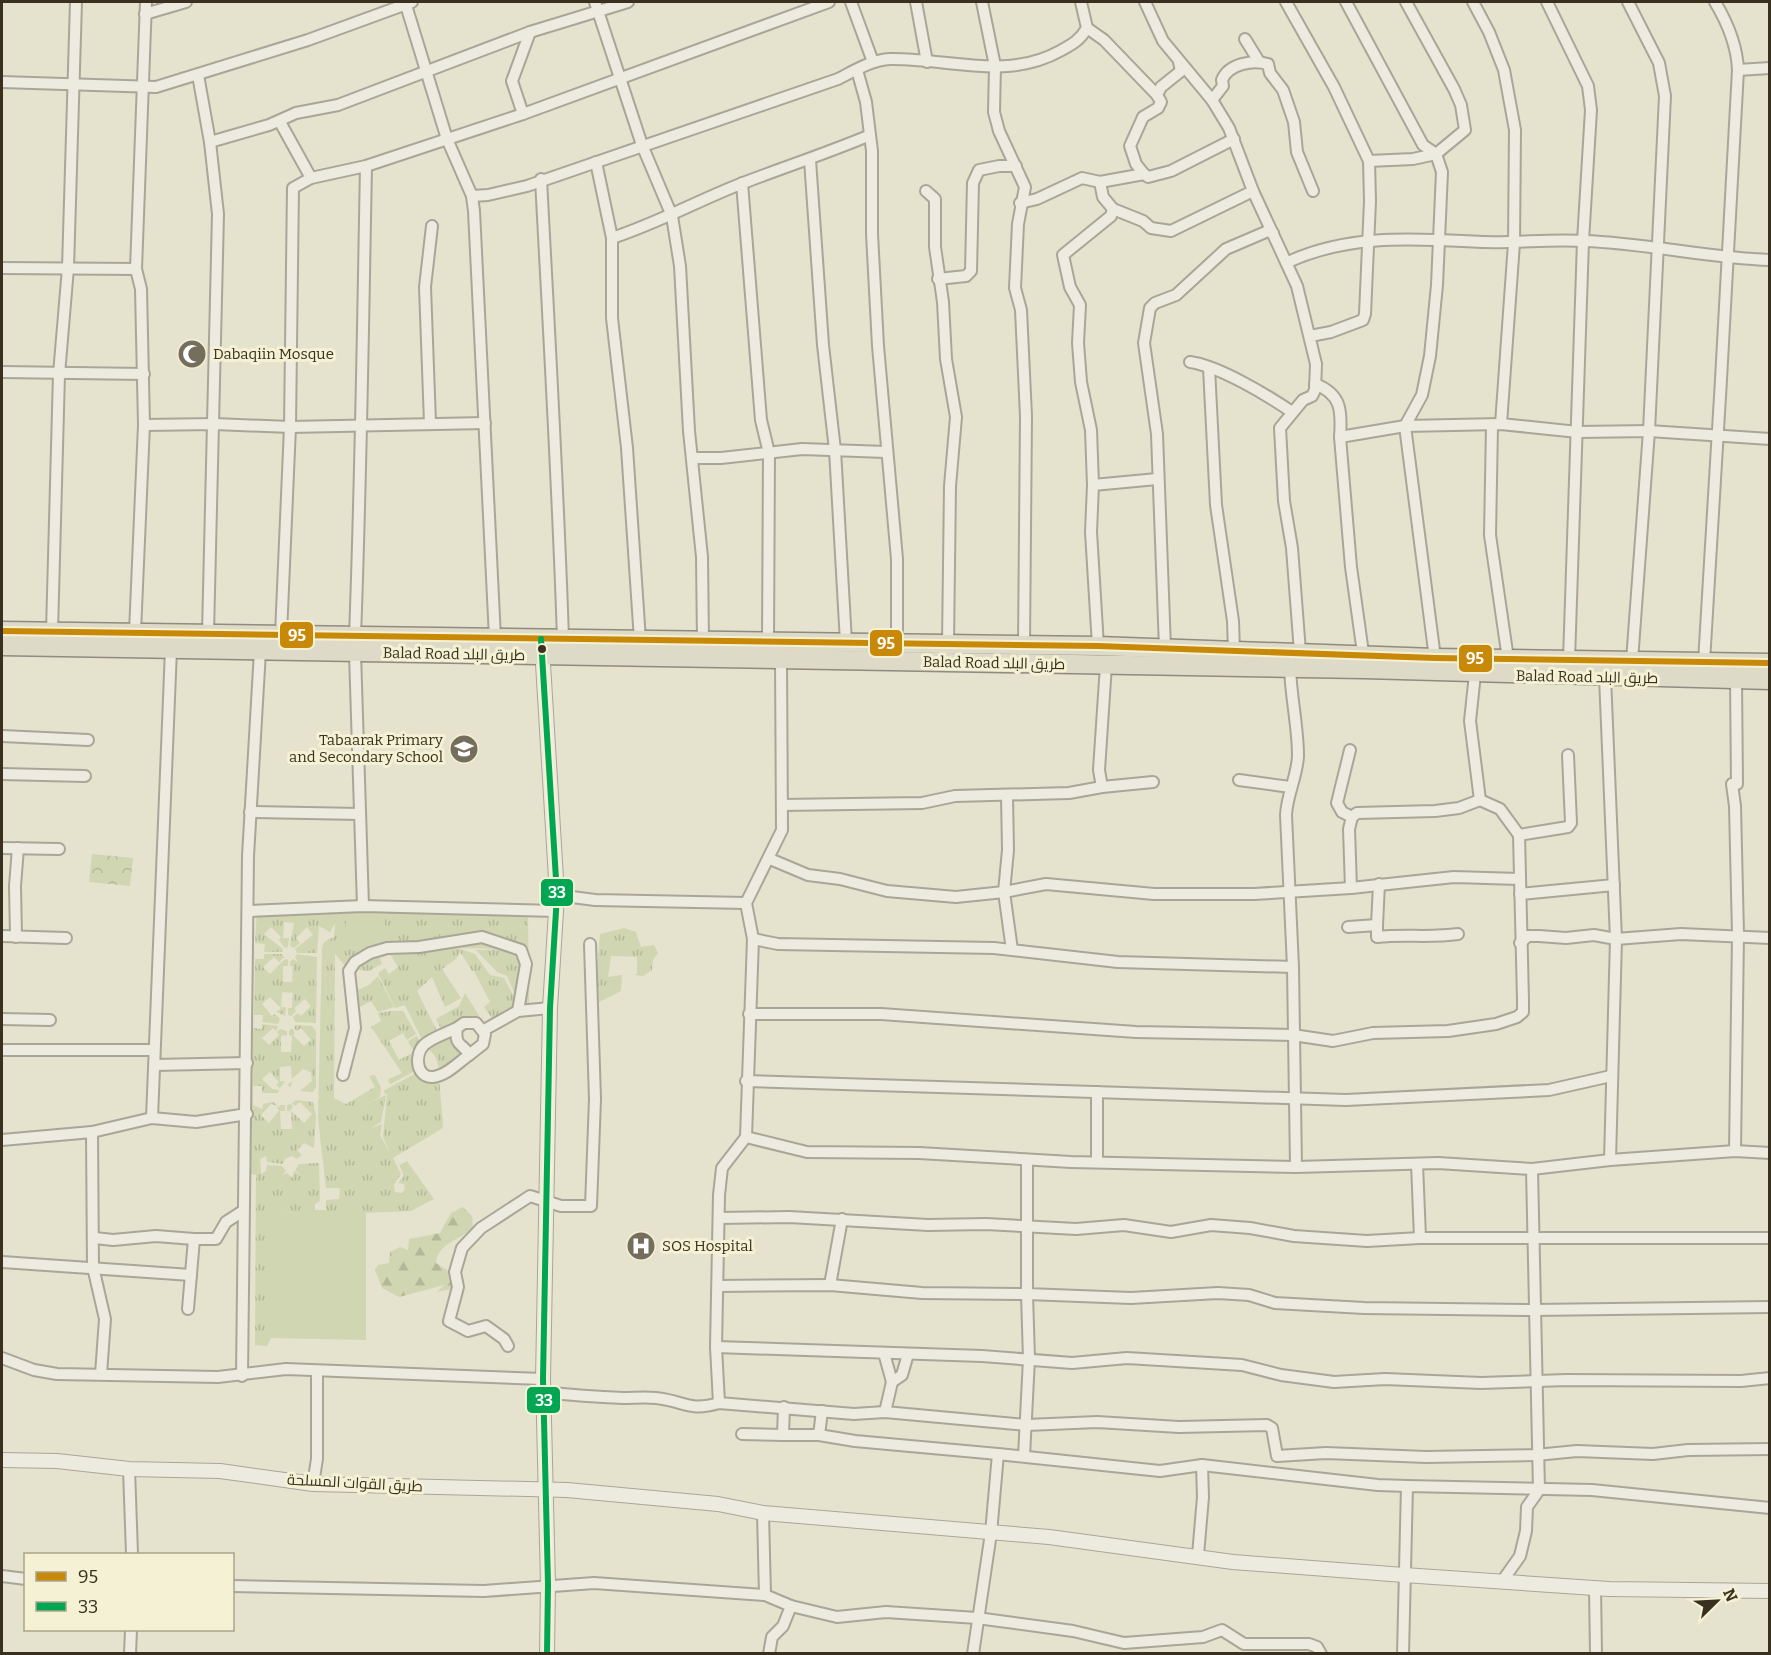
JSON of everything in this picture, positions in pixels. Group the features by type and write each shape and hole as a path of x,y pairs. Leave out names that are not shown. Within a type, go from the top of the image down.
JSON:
{"highway":[{"name":"Balad Road طريق البلد","path":"2,631 281,634 355,644 542,647 781,659 1290,668 1770,680"},
{"name":"Balad Road طريق البلد","path":"2,646 260,651 495,638 542,647 563,639 846,642 1363,653 1435,658 1770,663"}],"street":[{"path":"52,631 59,374 68,268 76,2"},
{"path":"135,632 144,425 141,289 136,269 146,2"},
{"path":"146,14 186,2"},
{"path":"2,82 156,87 308,40 408,2 447,139 472,196 495,638"},
{"path":"210,142 280,122 296,113 338,105 597,7 628,2"},
{"path":"281,634 290,427 293,188 311,178 366,166 523,114 830,2"},
{"path":"851,2 873,62"},
{"path":"916,2 927,62"},
{"path":"982,2 995,66 994,112 999,131 1025,187 1020,203 1015,288 1022,310 1026,416 1024,645"},
{"path":"472,196 506,192 596,162 857,70 873,62 890,59 964,66 1017,67 1036,63 1081,40 1087,28 1081,2"},
{"path":"1145,2 1156,30 1179,62 1212,100 1234,140 1279,250 1288,262 1310,336 1316,364 1312,396 1303,400 1280,428 1284,501 1292,548 1300,652"},
{"path":"1286,2 1334,87 1368,161 1370,201 1363,320 1339,330 1310,336"},
{"path":"1346,2 1423,145 1437,154 1442,172 1437,285 1430,356 1422,395 1405,426 1435,658"},
{"path":"1368,161 1413,159 1437,154 1465,130 1454,89 1406,2"},
{"path":"1473,2 1489,32 1504,70 1514,118 1514,243 1496,425 1490,535 1508,659"},
{"path":"1547,2 1588,86 1591,110 1583,240 1569,660"},
{"path":"1628,2 1659,63 1665,96 1656,246 1649,431 1632,661"},
{"path":"1704,662 1719,434 1726,257 1738,69 1737,55 1725,17 1715,2"},
{"path":"597,7 642,145 672,216 680,266 692,458 702,557 703,641"},
{"path":"1087,28 1104,40 1161,102 1158,108 1143,117 1130,146 1136,164 1144,174 1148,177 1171,171 1234,140"},
{"path":"523,114 512,81 530,32"},
{"path":"1245,39 1258,60 1268,64 1270,73 1282,90 1294,122 1298,152 1313,191"},
{"path":"1212,100 1223,86 1222,80 1225,72 1258,60"},
{"path":"1157,95 1161,87 1181,71 1179,62"},
{"path":"1738,69 1770,69"},
{"path":"857,70 866,102 868,136 872,151 872,234 886,452 897,559 897,643"},
{"path":"198,75 210,142 218,214 215,424 208,633"},
{"path":"280,122 311,178"},
{"path":"612,238 672,216 742,183 810,160 868,136"},
{"path":"810,160 823,345 835,450 846,642"},
{"path":"596,162 612,238 612,318 627,448 640,640"},
{"path":"363,906 355,644 363,426 361,304 366,166"},
{"path":"938,279 966,276 971,270 973,183 979,170 999,166 1016,166"},
{"path":"1020,203 1037,199 1082,178 1100,182 1144,174"},
{"path":"541,179 548,341 557,445 563,639"},
{"path":"1100,182 1103,197 1113,209 1143,221 1151,228 1171,231 1253,191"},
{"path":"742,183 761,420 769,453 768,642"},
{"path":"926,191 935,200 938,279 943,302 946,359 956,417 950,486 948,644"},
{"path":"1098,646 1091,532 1093,485 1091,430 1079,362 1077,321 1080,305 1070,287 1063,255 1096,230 1111,216 1113,209"},
{"path":"430,423 425,287 432,226"},
{"path":"1166,648 1157,479 1157,434 1144,343 1150,308 1155,303 1176,295 1226,249 1268,231 1273,233"},
{"path":"1288,262 1315,250 1366,239 1514,243 1583,240 1770,260"},
{"path":"2,268 136,269"},
{"path":"1190,362 1206,364 1209,368 1265,394 1293,412"},
{"path":"1209,368 1216,505 1233,621 1234,651"},
{"path":"2,372 144,374"},
{"path":"1315,384 1331,390 1336,396 1342,419 1340,437 1351,567 1363,653"},
{"path":"144,425 215,424 290,427 485,423"},
{"path":"1340,437 1405,426 1496,425 1578,432 1649,431 1770,439"},
{"path":"692,458 802,449 886,452"},
{"path":"1093,485 1157,479"},
{"path":"542,647 557,895 550,1008 545,1203 543,1386 547,1489 547,1653"},
{"path":"152,1118 171,649"},
{"path":"242,1376 250,812 260,651"},
{"path":"719,1403 716,1347 719,1194 722,1168 746,1137 746,1081 753,939 746,903 770,859 782,830 781,659"},
{"path":"1102,787 1100,770 1107,665"},
{"path":"1290,668 1298,759 1295,776 1287,796 1286,815 1293,966 1296,1167"},
{"path":"1475,674 1470,721 1480,800"},
{"path":"1605,677 1616,939 1610,1160"},
{"path":"1735,1151 1738,935 1735,806 1732,784 1737,784 1736,680"},
{"path":"2,736 88,740"},
{"path":"1350,750 1337,803 1342,812 1352,817"},
{"path":"1519,835 1568,827 1571,823 1568,755"},
{"path":"2,774 85,776"},
{"path":"1239,780 1290,788"},
{"path":"782,805 922,803 936,802 955,796 987,793 1069,794 1102,787 1153,782"},
{"path":"1007,795 1008,850 1004,892 1011,950"},
{"path":"749,1014 881,1014 1137,1032 1293,1035 1333,1041 1372,1033 1448,1031 1497,1024 1517,1017 1523,1012 1519,835 1500,809 1480,800 1436,811 1360,812 1352,817 1349,829 1351,888"},
{"path":"250,812 360,814"},
{"path":"2,848 59,849"},
{"path":"16,937 15,886 18,848"},
{"path":"770,859 808,875 840,879 887,891 956,897 1004,892 1046,884 1154,894 1288,892 1454,877 1519,879"},
{"path":"1379,884 1377,937 1408,934 1431,938 1458,934"},
{"path":"1520,894 1614,885"},
{"path":"557,895 595,900 746,903"},
{"path":"248,911 363,906 556,911"},
{"path":"1348,927 1377,925"},
{"path":"1520,943 1528,936 1566,938 1594,935 1616,939 1681,934 1770,938"},
{"path":"2,936 66,938"},
{"path":"343,1075 354,1028 349,971 355,962 370,953 482,937 510,945 521,950 526,964 518,1011"},
{"path":"753,939 811,945 1011,950 1118,962 1293,966"},
{"path":"508,1346 504,1339 486,1326 468,1331 449,1321 458,1287 457,1265 462,1248 481,1228 530,1196 545,1203 578,1208 591,1206 595,1099 590,944"},
{"path":"484,1030 518,1011 550,1008"},
{"path":"2,1019 50,1020"},
{"path":"473,1022 484,1030 483,1044 441,1075 433,1077 423,1073 418,1065 419,1054 424,1045 473,1022"},
{"path":"457,1028 458,1044 469,1055"},
{"path":"2,1050 153,1050"},
{"path":"155,1065 247,1063"},
{"path":"746,1081 1294,1099 1403,1099 1549,1090 1611,1076"},
{"path":"1097,1092 1097,1162"},
{"path":"2,1140 92,1132 152,1118 196,1122 247,1114"},
{"path":"92,1132 95,1238 93,1267 105,1318 101,1374"},
{"path":"746,1137 807,1152 919,1153 1028,1160 1296,1167 1417,1164 1532,1169 1610,1160 1735,1151 1770,1153"},
{"path":"1024,1456 1029,1359 1028,1160"},
{"path":"1417,1164 1420,1238"},
{"path":"1503,1580 1520,1556 1526,1531 1527,1508 1539,1490 1536,1455 1532,1169"},
{"path":"95,1238 113,1240 156,1236 216,1239 226,1222 243,1210"},
{"path":"720,1218 842,1219 928,1225 1076,1229 1124,1225 1171,1232 1211,1225 1250,1228 1294,1236 1367,1241 1420,1238 1770,1238"},
{"path":"830,1285 842,1219"},
{"path":"188,1309 194,1239"},
{"path":"2,1262 191,1275"},
{"path":"718,1286 830,1285 922,1293 1131,1298 1218,1293 1249,1295 1275,1303 1307,1306 1534,1310 1770,1307"},
{"path":"716,1347 1029,1359 1072,1363 1127,1358 1242,1365 1281,1375 1334,1382 1385,1379 1481,1383 1741,1381 1770,1378"},
{"path":"884,1353 892,1383 885,1412"},
{"path":"892,1383 902,1375 908,1354"},
{"path":"2,1358 34,1370 57,1374 242,1376 286,1369 543,1386 585,1397 654,1398 678,1401 685,1407 700,1409 719,1403 741,1407 784,1407 854,1414 885,1412 1027,1425 1097,1422 1179,1427 1267,1425 1272,1428 1277,1456 1326,1453 1426,1457 1536,1455 1577,1451 1653,1454 1688,1450 1770,1449"},
{"path":"313,1484 317,1459 317,1371"},
{"path":"783,1435 784,1407"},
{"path":"819,1435 822,1411"},
{"path":"742,1434 819,1435 855,1441 1160,1471 1202,1465 1378,1485 1592,1490 1770,1508"},
{"path":"973,1653 992,1533 998,1454"},
{"name":"طريق القوات المسلحة","path":"2,1460 57,1461 129,1469 220,1471 313,1484 547,1489 718,1504 763,1513 888,1522 992,1533 1198,1555 1233,1562 1595,1588 1770,1591"},
{"path":"1198,1555 1203,1497 1202,1465"},
{"path":"129,1469 132,1553"},
{"path":"1403,1653 1407,1486"},
{"path":"763,1513 765,1595"},
{"path":"2,1576 24,1579"},
{"path":"234,1586 484,1591 548,1584 639,1585 765,1595 791,1606 837,1617 886,1612 977,1618 1073,1631 1124,1643 1203,1637 1222,1630 1244,1644 1309,1644 1317,1647 1321,1653"},
{"path":"1595,1588 1596,1653"},
{"path":"769,1653 772,1637 783,1626 791,1606"},
{"path":"130,1653 131,1631"}],"green space":[{"path":"92,854 133,858 130,886 89,882"},
{"path":"336,905 528,916 529,1003 525,1005 524,999 528,960 523,944 519,954 515,953 521,964 517,999 507,976 497,972 476,950 508,949 458,948 475,954 490,975 504,978 520,1008 493,1020 484,1007 490,1002 474,971 460,952 456,959 442,969 461,998 445,1007 432,977 417,991 439,1035 424,1044 405,1005 395,1008 378,973 385,968 389,974 398,967 390,954 380,958 382,964 369,971 359,970 355,962 346,967 335,954 334,1098 346,1104 375,1087 369,1076 375,1075 381,1088 380,1097 362,1106 386,1095 381,1122 371,1128 382,1124 380,1135 390,1153 383,1137 387,1095 383,1091 420,1071 439,1076 443,1128 393,1158 401,1174 394,1185 395,1192 402,1193 405,1189 404,1184 398,1183 404,1176 396,1157 400,1165 407,1161 434,1199 411,1211 339,1214 271,1212 271,1338 267,1346 255,1345 256,1175 251,1174 253,1028 262,1029 262,1024 278,1026 276,1031 273,1028 262,1038 269,1045 279,1035 277,1032 280,1029 287,1031 287,1035 281,1036 281,1052 291,1052 292,1036 289,1035 289,1031 292,1029 295,1033 293,1035 304,1046 311,1040 301,1028 297,1031 294,1028 296,1025 312,1026 316,1031 316,1087 313,1092 300,1091 312,1081 311,1072 303,1069 292,1080 291,1066 280,1067 280,1081 285,1081 280,1088 276,1085 279,1082 270,1072 262,1079 272,1089 279,1090 278,1093 262,1093 262,1086 253,1086 253,1105 262,1109 263,1104 273,1102 278,1106 271,1104 261,1115 269,1123 279,1111 277,1108 285,1105 285,1111 280,1111 281,1129 292,1129 291,1111 287,1111 287,1105 291,1104 293,1107 290,1110 304,1123 312,1114 300,1102 295,1106 292,1103 296,1100 313,1102 316,1116 314,1148 304,1143 297,1150 302,1155 297,1159 292,1156 285,1159 283,1164 267,1162 266,1156 260,1159 261,1174 266,1171 267,1165 282,1166 286,1171 282,1175 287,1173 292,1178 294,1171 301,1175 295,1170 299,1164 319,1163 320,1201 315,1204 315,1210 326,1210 326,1200 339,1199 340,1188 326,1188 318,1119 322,948 324,942 334,937 335,923 330,932 319,926 317,953 297,953 295,949 313,935 307,927 296,938 300,943 294,948 290,946 294,923 284,922 283,938 289,938 288,947 285,948 279,940 281,937 271,927 264,934 283,949 282,952 264,952 265,944 255,943 257,909"},
{"path":"346,918 385,920 385,942 345,940"},
{"path":"624,928 636,932 641,947 654,945 658,953 653,960 652,970 643,976 634,975 637,974 637,957 611,956 608,977 622,975 621,991 599,1002 597,972 600,934"},
{"path":"264,954 282,954 284,957 279,962 274,957 263,967 270,974 285,959 288,960 288,966 283,966 283,982 292,982 293,966 290,966 290,962 293,959 298,962 295,957 297,954 317,957 316,1023 295,1022 293,1017 298,1013 301,1016 311,1006 305,999 294,1008 296,1011 291,1016 288,1015 288,1008 292,1008 293,993 282,992 281,1007 286,1007 285,1016 277,1012 281,1008 270,997 262,1004 272,1016 275,1014 280,1019 278,1024 262,1022 263,1015 254,1015 255,959 264,959"},
{"path":"378,976 394,1007 378,1012 371,1001 360,1007 353,992 369,985"},
{"path":"465,993 485,1025 481,1023 443,1033 436,1019 459,1006"},
{"path":"403,1011 416,1034 407,1040 403,1033 389,1041 399,1060 414,1052 408,1041 417,1036 422,1046 418,1069 391,1084 388,1082 389,1079 402,1073 371,1027 381,1021 378,1013"},
{"path":"455,1030 454,1044 463,1054 440,1072 436,1057 426,1046"},
{"path":"463,1207 472,1216 473,1227 441,1250 436,1263 447,1270 454,1281 451,1289 437,1292 444,1285 399,1297 382,1288 375,1270 378,1265 389,1263 390,1252 400,1247 408,1250 409,1239 440,1233 451,1213"},
{"path":"271,1212 366,1213 366,1340 271,1338"}],"transit line":[{"name":"95","path":"2,631 1098,646 1435,658 1770,663"},
{"name":"33","path":"541,639 557,895 550,1008 543,1379 548,1584 547,1654"}],"place":[{"name":"Dabaqiin Mosque","path":"192,354"},
{"name":"Tabaarak Primary and Secondary School","path":"464,749"},
{"name":"SOS Hospital","path":"641,1246"}]}
